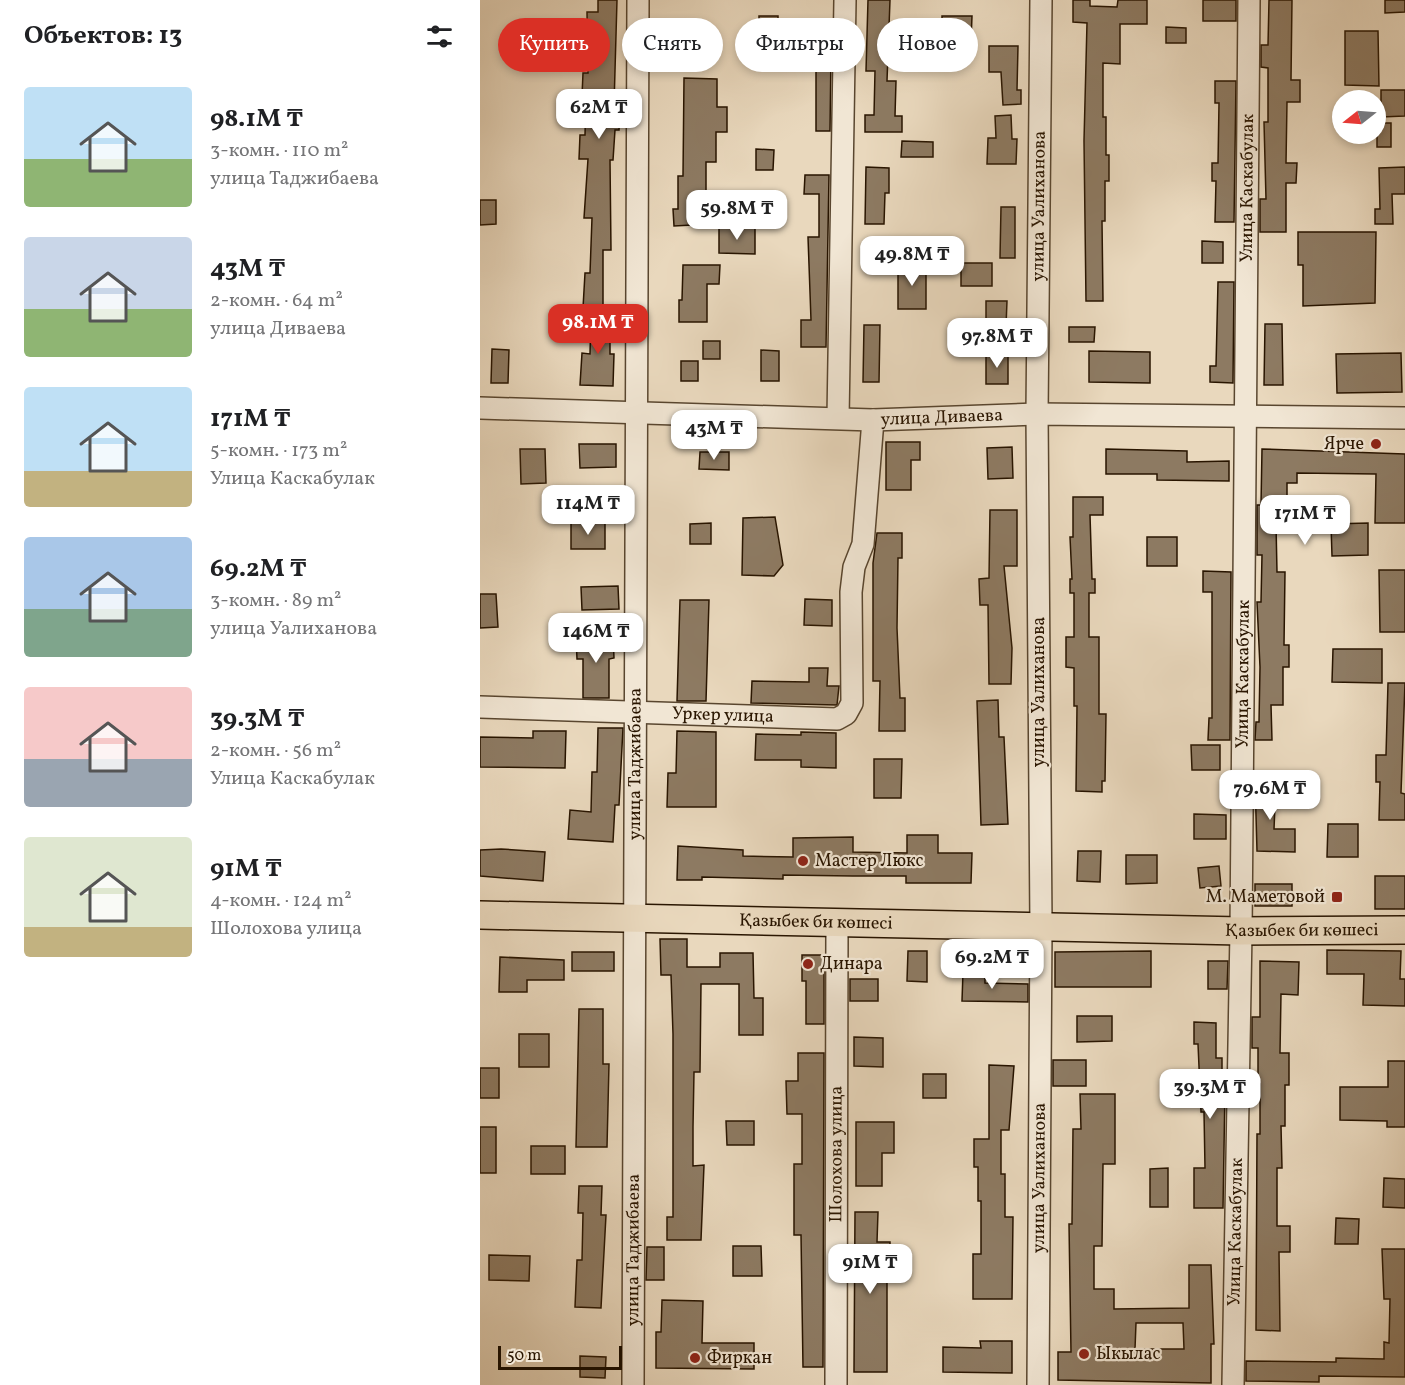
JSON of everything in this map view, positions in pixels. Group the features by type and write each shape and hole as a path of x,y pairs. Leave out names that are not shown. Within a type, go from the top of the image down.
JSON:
{"main road":[{"name":"Қазыбек би көшесі","path":"480,915 1241,931 1405,930"}],"street":[{"name":"улица Таджибаева","path":"633,1385 638,0"},
{"path":"838,418 844,0"},
{"name":"улица Уалиханова","path":"1038,1385 1041,925 1037,414 1041,0"},
{"name":"Улица Каскабулак","path":"1233,1385 1247,417 1249,0"},
{"name":"улица Диваева","path":"480,408 638,411 873,420 1037,414 1405,418"},
{"name":"Уркер улица","path":"480,707 837,718 846,714 852,704 851,592 854,567 863,544 873,420"},
{"name":"Шолохова улица","path":"836,1385 837,923"}],"building":[{"path":"598,0 617,0 614,106 620,106 619,130 615,130 613,160 610,160 611,250 603,250 603,309 583,308 585,273 590,273 592,218 584,218 588,159 579,159 580,135 585,135 586,96 582,96 583,73 610,72 610,18 587,18 587,12 598,12"},
{"path":"868,0 890,0 889,18 877,18 877,72 887,72 887,81 896,81 895,116 902,116 902,132 865,132 865,115 874,115 875,71 866,71"},
{"path":"1073,0 1090,0 1090,6 1117,7 1118,0 1147,0 1147,24 1120,24 1120,64 1103,63 1103,117 1106,117 1109,181 1105,181 1105,221 1102,221 1103,301 1086,301 1084,141 1087,23 1073,22"},
{"path":"1203,0 1236,0 1236,21 1203,21"},
{"path":"1269,0 1292,0 1291,80 1300,80 1300,102 1287,102 1286,163 1297,163 1296,183 1286,183 1286,232 1260,232 1260,199 1266,199 1264,122 1268,122 1268,68 1261,67 1261,45 1268,45"},
{"path":"1385,0 1405,0 1405,12 1385,13"},
{"path":"759,16 778,16 778,18 759,18"},
{"path":"942,16 972,16 972,18 942,18"},
{"path":"1166,27 1186,28 1186,43 1166,43"},
{"path":"1345,31 1378,31 1379,86 1345,85"},
{"path":"989,46 1018,46 1017,90 1021,90 1021,104 1003,105 1001,72 989,72"},
{"path":"816,72 831,72 830,131 816,131"},
{"path":"684,78 717,79 717,107 727,107 727,132 716,132 716,162 706,162 706,198 691,198 692,225 674,226 673,209 678,209 678,176 683,176"},
{"path":"1215,81 1236,81 1234,222 1215,222 1216,181 1212,181 1212,163 1218,163 1219,103 1215,103"},
{"path":"1386,90 1405,90 1405,116 1386,117"},
{"path":"1011,115 1012,139 1017,139 1016,164 987,164 988,138 996,138 995,116"},
{"path":"1386,123 1391,123 1391,147 1377,147 1377,144 1386,144"},
{"path":"902,141 933,142 933,157 901,157"},
{"path":"756,149 774,150 773,170 756,170"},
{"path":"866,167 889,168 889,193 885,193 884,224 865,224"},
{"path":"1405,167 1405,194 1392,194 1393,224 1375,224 1375,209 1380,209 1379,168"},
{"path":"805,175 829,175 826,347 801,347 801,320 811,320 808,237 819,237 819,194 804,194"},
{"path":"480,200 496,200 496,224 480,225"},
{"path":"1001,207 1015,207 1015,258 1000,258"},
{"path":"719,228 755,228 755,254 719,253"},
{"path":"1298,232 1376,232 1375,303 1303,306 1303,265 1298,265"},
{"path":"1202,241 1223,242 1223,263 1202,263"},
{"path":"961,263 992,263 992,286 961,286"},
{"path":"898,264 926,265 926,309 898,309"},
{"path":"683,265 720,265 719,284 707,284 707,322 679,322"},
{"path":"1218,282 1234,282 1233,383 1210,382 1210,366 1216,366"},
{"path":"986,301 1007,301 1006,326 986,325"},
{"path":"591,316 610,317 610,354 614,354 613,386 580,385 582,353 590,354"},
{"path":"1265,324 1282,324 1283,385 1264,385"},
{"path":"864,325 880,325 879,382 863,382"},
{"path":"1069,327 1095,327 1094,342 1069,342"},
{"path":"703,341 720,341 720,359 703,359"},
{"path":"492,349 509,350 508,383 491,383"},
{"path":"761,350 779,351 779,381 761,381"},
{"path":"1089,351 1150,352 1150,383 1089,382"},
{"path":"986,353 1008,354 1008,384 986,384"},
{"path":"1401,353 1402,392 1337,393 1336,354"},
{"path":"681,361 698,361 698,381 681,381"},
{"path":"886,442 920,442 920,460 911,460 911,490 886,490"},
{"path":"579,444 616,444 616,467 580,468"},
{"path":"1012,447 1013,478 988,479 987,448"},
{"path":"520,449 545,449 546,483 521,484"},
{"path":"1106,449 1187,451 1187,462 1229,461 1229,481 1157,480 1157,474 1106,474"},
{"path":"1262,449 1405,454 1405,523 1375,523 1376,474 1297,473 1297,483 1287,483 1287,524 1276,524 1277,572 1285,572 1284,645 1289,645 1289,667 1283,667 1283,705 1271,705 1272,740 1255,740 1256,722 1259,722 1260,667 1257,602 1261,602 1262,555 1257,555 1257,505 1261,505"},
{"path":"700,452 729,452 729,470 699,469"},
{"path":"1073,497 1103,497 1103,515 1090,515 1092,579 1095,579 1095,593 1089,593 1089,637 1099,637 1099,714 1106,714 1105,781 1102,781 1102,792 1076,791 1077,706 1074,706 1074,668 1066,667 1066,637 1074,637 1074,593 1070,593"},
{"path":"990,510 1017,510 1017,566 1004,566 1012,648 1011,684 989,684 988,605 980,605 979,579 989,578"},
{"path":"775,517 783,565 774,576 742,575 743,518"},
{"path":"571,522 605,522 605,549 571,549"},
{"path":"711,523 711,544 690,544 690,524"},
{"path":"1368,523 1368,555 1332,556 1331,524"},
{"path":"877,533 902,533 902,558 898,558 897,628 900,698 905,698 905,731 879,731 880,681 873,681 873,563"},
{"path":"1147,537 1177,537 1177,566 1147,566"},
{"path":"1379,570 1405,570 1405,632 1380,632"},
{"path":"1203,571 1231,572 1230,740 1208,740 1209,718 1212,718 1212,592 1203,592"},
{"path":"618,586 619,609 582,610 581,587"},
{"path":"480,594 496,594 498,627 480,628"},
{"path":"805,599 832,600 832,626 804,625"},
{"path":"680,600 709,600 706,701 677,701"},
{"path":"613,635 614,658 609,659 609,698 583,698 583,659 577,659 576,636"},
{"path":"1333,649 1382,649 1382,683 1332,682"},
{"path":"809,668 828,668 827,686 839,686 837,705 751,703 752,681 809,682"},
{"path":"1388,683 1405,683 1401,793 1405,794 1405,820 1379,820 1380,782 1376,782 1376,755 1386,755"},
{"path":"998,700 999,737 1004,737 1008,824 981,825 977,701"},
{"path":"598,728 623,728 619,805 615,805 613,842 568,839 570,810 591,812 592,772 597,772"},
{"path":"533,731 566,731 565,768 480,767 480,737 533,738"},
{"path":"677,731 716,732 716,807 667,807 668,773 676,773"},
{"path":"801,732 836,733 836,768 801,767 801,760 755,760 756,734 801,735"},
{"path":"1191,745 1220,745 1220,770 1192,770"},
{"path":"874,759 902,759 901,798 874,798"},
{"path":"1255,779 1276,780 1274,829 1295,829 1295,852 1257,851"},
{"path":"1194,814 1226,815 1226,839 1194,839"},
{"path":"1328,824 1358,824 1358,857 1327,857"},
{"path":"907,835 938,835 938,853 972,853 971,883 906,883 906,876 783,875 783,879 702,877 702,880 677,880 678,846 743,850 743,856 793,857 793,838 853,837 853,852 907,853"},
{"path":"480,850 545,852 543,881 480,876"},
{"path":"1078,851 1101,851 1100,882 1077,881"},
{"path":"1126,855 1157,855 1157,883 1126,884"},
{"path":"1219,866 1221,886 1200,888 1198,868"},
{"path":"1375,876 1405,876 1405,909 1375,909"},
{"path":"1255,884 1292,884 1292,906 1255,906"},
{"path":"660,939 687,939 687,967 720,967 720,953 753,953 754,998 763,998 763,1035 739,1035 739,984 701,984 700,1072 694,1072 693,1166 704,1165 701,1240 667,1240 667,1217 673,1217 673,1034 671,975 661,975"},
{"path":"1327,950 1401,951 1400,979 1405,979 1405,1006 1363,1005 1364,974 1327,974"},
{"path":"908,951 927,951 927,982 907,981"},
{"path":"1151,951 1151,987 1055,987 1055,952"},
{"path":"572,952 614,952 614,971 572,971"},
{"path":"802,955 824,955 824,1024 806,1024 806,981 802,981"},
{"path":"500,957 564,960 564,980 527,980 527,992 499,992"},
{"path":"1208,961 1228,961 1227,989 1208,989"},
{"path":"1260,961 1299,962 1298,995 1281,994 1280,1053 1289,1053 1289,1085 1285,1085 1285,1126 1281,1126 1282,1168 1277,1168 1277,1226 1290,1226 1290,1252 1279,1252 1280,1331 1256,1330 1257,1134 1260,1134 1260,1084 1258,1084 1258,1048 1252,1048 1252,1017 1260,1017"},
{"path":"963,972 985,973 985,983 1028,984 1028,1002 962,1001"},
{"path":"850,979 878,979 878,1001 850,1001"},
{"path":"579,1009 603,1009 603,1064 609,1064 607,1147 576,1147"},
{"path":"1077,1016 1112,1016 1112,1041 1077,1042"},
{"path":"1194,1022 1216,1023 1216,1058 1222,1058 1222,1088 1225,1088 1223,1208 1194,1208 1194,1168 1205,1168 1204,1112 1201,1112 1198,1044 1194,1044"},
{"path":"519,1034 549,1034 549,1067 519,1067"},
{"path":"854,1037 883,1038 883,1067 854,1066"},
{"path":"798,1053 824,1053 823,1367 803,1367 801,1235 794,1235 794,1164 802,1164 802,1114 787,1114 786,1081 798,1081"},
{"path":"1053,1060 1086,1060 1086,1086 1053,1086"},
{"path":"1388,1061 1405,1061 1405,1127 1387,1127 1387,1121 1340,1120 1340,1087 1388,1087"},
{"path":"989,1065 1014,1066 1009,1130 1001,1130 1001,1174 1005,1174 1005,1217 1013,1217 1012,1299 973,1299 973,1254 981,1254 981,1201 978,1201 978,1167 974,1167 974,1139 989,1139"},
{"path":"480,1068 499,1068 499,1098 480,1098"},
{"path":"923,1074 946,1074 946,1098 923,1098"},
{"path":"1080,1094 1115,1094 1115,1164 1103,1164 1102,1246 1094,1246 1094,1289 1114,1289 1114,1309 1189,1308 1189,1265 1211,1265 1214,1344 1211,1344 1211,1383 1058,1380 1058,1352 1071,1352 1069,1224 1072,1224 1073,1129 1081,1129","holes":["1136,1323 1183,1323 1184,1349 1135,1349"]},
{"path":"726,1121 754,1121 754,1145 727,1145"},
{"path":"856,1122 894,1122 894,1153 882,1153 882,1186 856,1186"},
{"path":"480,1127 496,1127 496,1173 480,1173"},
{"path":"531,1146 565,1146 565,1174 531,1174"},
{"path":"1168,1168 1168,1207 1150,1207 1150,1169"},
{"path":"1384,1178 1405,1179 1405,1208 1383,1207"},
{"path":"579,1186 602,1186 601,1215 606,1215 601,1308 575,1307 577,1260 582,1260 583,1213 578,1213"},
{"path":"855,1212 878,1212 877,1242 890,1242 890,1273 887,1273 887,1372 854,1372"},
{"path":"1336,1218 1359,1219 1358,1244 1335,1244"},
{"path":"733,1246 761,1246 762,1276 733,1276"},
{"path":"647,1247 664,1247 664,1280 646,1280"},
{"path":"1382,1249 1405,1249 1405,1377 1319,1376 1319,1382 1246,1381 1246,1361 1336,1362 1336,1358 1384,1359 1384,1342 1389,1343 1390,1299 1384,1299"},
{"path":"489,1255 530,1256 529,1281 489,1280"},
{"path":"662,1300 703,1301 702,1343 754,1343 754,1369 656,1368 656,1332 661,1332"},
{"path":"980,1341 1012,1341 1012,1373 943,1372 943,1347 981,1348"},
{"path":"580,1356 606,1357 605,1378 580,1377"}],"place":[{"name":"Ярче","path":"1376,444"},
{"name":"Мастер Люкс","path":"803,861"},
{"name":"М. Маметовой","path":"1337,897"},
{"name":"Динара","path":"808,964"},
{"name":"Ыкылас","path":"1084,1354"},
{"name":"Фиркан","path":"695,1358"}]}
